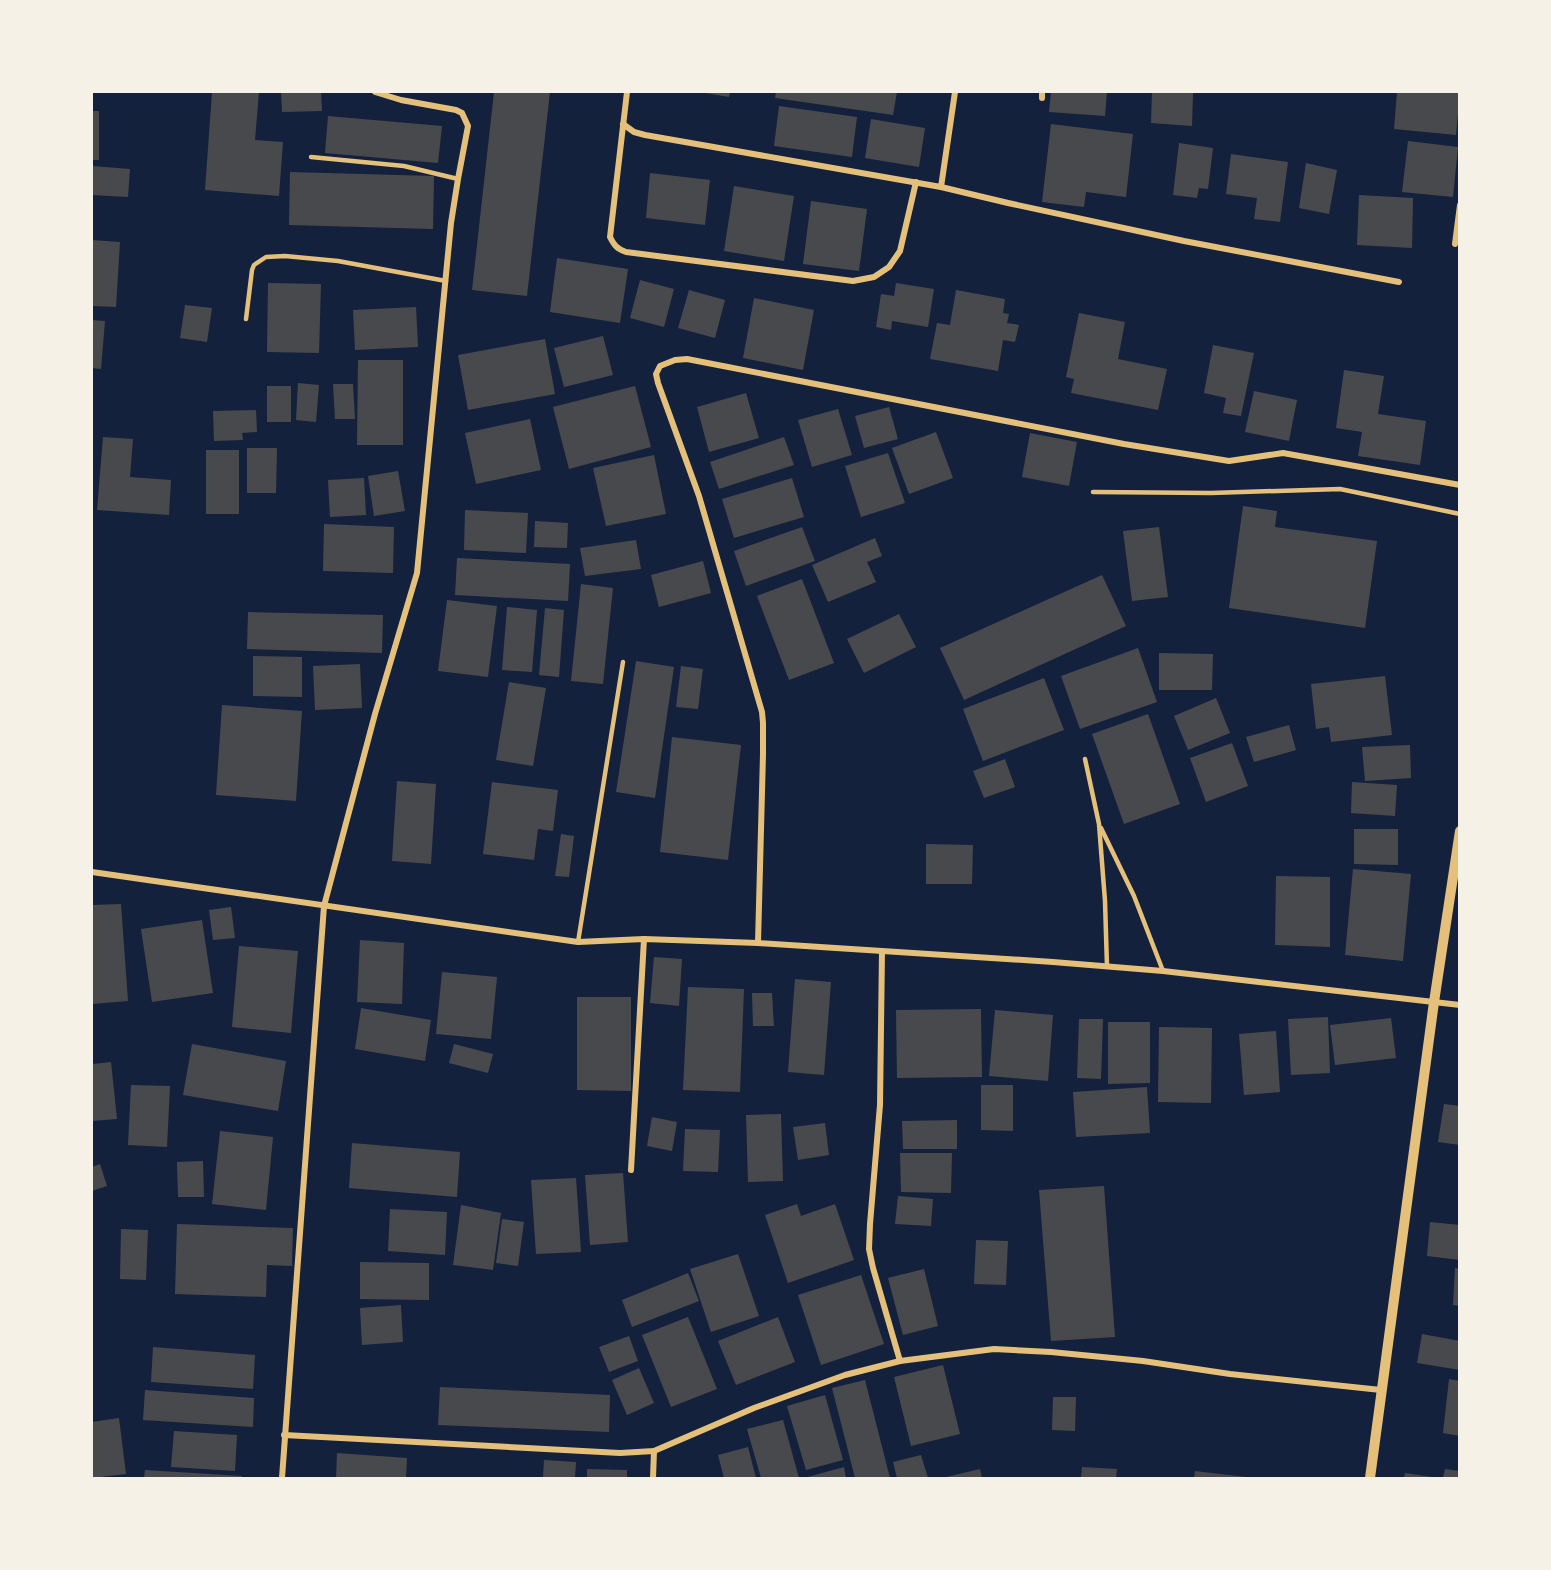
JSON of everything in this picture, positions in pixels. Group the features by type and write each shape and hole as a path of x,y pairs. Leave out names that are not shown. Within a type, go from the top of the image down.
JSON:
{"street":[{"path":"282,1479 324,906 375,714 417,573 451,224 468,126 462,113 456,110 401,100 375,92"},
{"path":"627,92 610,237 615,246 626,252 853,281 874,278 889,267 900,251 915,182"},
{"path":"941,187 955,92"},
{"path":"623,124 634,132 645,135 941,187 1207,245 1399,282"},
{"path":"1455,244 1460,205"},
{"path":"758,943 762,712 699,496 657,383 660,366 687,358 1124,444 1229,461 1283,453 1460,485"},
{"path":"1370,1479 1434,1002 1460,831"},
{"path":"92,872 578,942 644,939 758,943 1053,962 1163,971 1460,1005"},
{"path":"631,1170 644,939"},
{"path":"882,951 880,1105 869,1249 900,1361"},
{"path":"284,1435 620,1453 654,1450 764,1404 845,1376 900,1361 994,1349 1143,1361 1209,1371 1381,1390"},
{"path":"653,1479 654,1450"}],"lane":[{"path":"311,157 404,166 458,179"},
{"path":"246,319 252,270 254,265 266,257 285,256 338,261 446,281"},
{"path":"1094,492 1211,493 1340,489 1460,514"},
{"path":"578,942 622,662"},
{"path":"1085,759 1099,824 1107,967"},
{"path":"1099,824 1134,896 1163,971"}],"building":[{"path":"212,92 259,92 255,140 283,142 279,196 205,190"},
{"path":"281,92 321,92 322,111 282,112"},
{"path":"494,92 550,92 527,296 472,290"},
{"path":"705,92 730,92 729,97"},
{"path":"776,92 897,92 893,115 775,98"},
{"path":"1051,92 1107,92 1105,116 1049,112"},
{"path":"1152,92 1193,93 1192,126 1151,123"},
{"path":"1397,92 1460,92 1456,135 1394,129"},
{"path":"779,106 857,117 852,157 774,146"},
{"path":"92,111 99,111 99,160 92,160"},
{"path":"328,116 442,126 438,163 325,153"},
{"path":"871,119 925,128 919,167 865,158"},
{"path":"1051,124 1133,134 1126,197 1086,192 1084,207 1042,202"},
{"path":"1408,141 1458,147 1453,197 1402,192"},
{"path":"1179,143 1213,148 1208,189 1199,188 1197,198 1173,195"},
{"path":"1231,154 1288,162 1280,222 1254,219 1257,198 1226,194"},
{"path":"1306,163 1337,170 1329,214 1299,208"},
{"path":"92,166 130,169 128,197 92,195"},
{"path":"290,172 434,176 433,229 289,225"},
{"path":"650,173 710,180 705,225 646,218"},
{"path":"734,186 794,196 784,261 724,251"},
{"path":"1359,195 1413,198 1412,248 1357,245"},
{"path":"811,201 867,209 859,271 803,264"},
{"path":"92,240 120,242 116,307 92,306"},
{"path":"557,258 628,269 620,323 550,312"},
{"path":"640,280 674,289 664,327 630,318"},
{"path":"268,283 321,284 319,353 267,352"},
{"path":"896,283 934,289 928,327 892,321 891,330 876,327 881,294 894,296"},
{"path":"689,290 725,300 715,338 678,328"},
{"path":"956,290 1005,299 1003,313 1009,314 1007,323 1019,325 1015,342 1003,340 998,371 930,359 937,323 950,325"},
{"path":"754,298 814,310 803,370 743,358"},
{"path":"185,305 212,308 207,342 180,338"},
{"path":"416,307 418,347 355,350 353,310"},
{"path":"1079,313 1125,322 1118,359 1167,369 1158,410 1071,393 1074,379 1066,377"},
{"path":"92,320 105,321 101,369 92,368"},
{"path":"603,336 613,375 564,387 554,348"},
{"path":"545,339 555,394 468,410 458,355"},
{"path":"1213,345 1254,353 1241,416 1223,413 1226,398 1204,393"},
{"path":"358,360 403,360 403,445 357,445"},
{"path":"1344,370 1384,376 1378,414 1426,421 1420,465 1358,456 1362,432 1336,428"},
{"path":"298,383 319,385 316,422 296,420"},
{"path":"333,384 353,384 355,419 335,419"},
{"path":"267,386 291,386 291,422 267,422"},
{"path":"635,386 651,447 569,469 553,407"},
{"path":"1254,391 1297,400 1289,441 1245,432"},
{"path":"746,393 759,438 709,452 697,407"},
{"path":"889,407 898,439 864,448 855,416"},
{"path":"838,409 852,455 812,467 798,420"},
{"path":"256,410 257,432 242,433 243,440 214,441 213,411"},
{"path":"530,419 541,470 476,484 465,433"},
{"path":"936,432 953,478 909,494 892,448"},
{"path":"1030,433 1077,442 1069,486 1022,477"},
{"path":"103,437 133,439 130,477 171,480 169,515 97,510"},
{"path":"784,437 794,465 719,489 710,462"},
{"path":"247,448 277,448 276,493 247,493"},
{"path":"206,450 239,450 239,514 206,514"},
{"path":"888,453 905,503 861,517 845,466"},
{"path":"654,455 666,514 606,526 593,468"},
{"path":"398,471 405,511 374,516 368,476"},
{"path":"364,478 366,515 330,517 328,480"},
{"path":"792,478 804,517 734,538 722,499"},
{"path":"1243,506 1277,511 1275,527 1377,541 1365,628 1229,608"},
{"path":"465,510 528,513 526,553 464,550"},
{"path":"535,521 568,523 567,548 534,547"},
{"path":"324,524 394,527 393,573 323,571"},
{"path":"802,527 815,561 746,586 734,551"},
{"path":"1159,527 1168,597 1132,601 1123,531"},
{"path":"875,538 882,556 867,562 876,582 828,602 812,565"},
{"path":"636,540 641,569 585,576 580,548"},
{"path":"457,558 570,564 568,601 455,595"},
{"path":"703,561 711,593 659,607 651,575"},
{"path":"1102,575 1126,626 964,700 940,648"},
{"path":"802,579 834,663 789,680 757,596"},
{"path":"581,584 613,588 603,684 571,681"},
{"path":"447,600 497,606 488,677 438,671"},
{"path":"507,607 537,610 532,672 502,670"},
{"path":"545,608 564,610 559,677 539,675"},
{"path":"248,612 383,615 382,653 247,649"},
{"path":"899,614 916,647 864,673 847,639"},
{"path":"1138,648 1157,702 1080,729 1061,676"},
{"path":"1159,653 1213,654 1212,690 1159,690"},
{"path":"253,656 302,657 302,697 253,696"},
{"path":"636,661 674,667 655,798 616,792"},
{"path":"360,664 362,708 315,710 313,666"},
{"path":"681,666 703,669 698,709 676,707"},
{"path":"1385,676 1392,735 1331,742 1329,727 1316,729 1311,684"},
{"path":"1044,678 1064,730 983,761 963,709"},
{"path":"509,682 546,688 533,766 496,760"},
{"path":"1216,698 1230,733 1188,750 1174,716"},
{"path":"222,705 302,711 296,801 216,795"},
{"path":"1148,714 1180,804 1124,824 1092,734"},
{"path":"1289,725 1296,750 1254,762 1246,737"},
{"path":"672,737 741,745 728,860 660,852"},
{"path":"1232,743 1248,786 1206,802 1190,758"},
{"path":"1410,745 1411,778 1365,781 1362,747"},
{"path":"1005,759 1015,787 984,798 973,771"},
{"path":"397,781 436,784 431,864 392,861"},
{"path":"492,782 558,790 553,831 538,829 534,860 483,854"},
{"path":"1352,782 1397,785 1395,816 1351,813"},
{"path":"1354,829 1398,829 1398,865 1354,864"},
{"path":"561,834 574,836 569,877 555,876"},
{"path":"926,844 973,845 972,884 926,884"},
{"path":"1353,869 1411,874 1403,961 1345,955"},
{"path":"1276,876 1330,877 1330,947 1275,945"},
{"path":"121,904 128,1001 92,1004 92,905"},
{"path":"231,907 235,938 213,940 209,910"},
{"path":"202,920 213,993 152,1002 141,929"},
{"path":"360,940 404,943 402,1004 357,1002"},
{"path":"239,946 298,951 291,1033 232,1027"},
{"path":"654,957 682,959 679,1006 650,1003"},
{"path":"442,972 497,977 491,1039 436,1034"},
{"path":"795,979 831,982 824,1075 788,1072"},
{"path":"688,987 744,989 740,1092 683,1090"},
{"path":"752,993 772,993 774,1026 753,1026"},
{"path":"577,997 631,997 631,1091 577,1090"},
{"path":"361,1008 431,1020 425,1061 355,1049"},
{"path":"981,1009 982,1077 897,1078 896,1010"},
{"path":"995,1010 1053,1015 1048,1081 989,1076"},
{"path":"1328,1017 1330,1073 1291,1075 1288,1019"},
{"path":"1391,1018 1396,1058 1335,1065 1330,1025"},
{"path":"1079,1019 1103,1019 1101,1079 1077,1078"},
{"path":"1108,1022 1150,1022 1150,1083 1108,1084"},
{"path":"1159,1027 1212,1028 1211,1103 1158,1102"},
{"path":"1276,1031 1280,1092 1244,1095 1239,1034"},
{"path":"192,1044 286,1061 278,1111 183,1095"},
{"path":"454,1044 493,1054 488,1073 449,1063"},
{"path":"111,1062 117,1119 92,1121 92,1064"},
{"path":"131,1085 170,1086 167,1147 128,1145"},
{"path":"981,1085 1013,1085 1013,1131 981,1130"},
{"path":"1147,1087 1150,1133 1076,1137 1073,1092"},
{"path":"1444,1104 1460,1106 1460,1145 1438,1142"},
{"path":"781,1114 783,1181 748,1182 746,1115"},
{"path":"652,1117 677,1122 672,1151 647,1146"},
{"path":"957,1120 957,1149 903,1149 902,1121"},
{"path":"825,1123 829,1155 798,1160 793,1127"},
{"path":"685,1129 720,1130 718,1172 683,1171"},
{"path":"220,1131 273,1137 266,1210 212,1204"},
{"path":"352,1143 460,1152 457,1197 349,1188"},
{"path":"900,1153 952,1153 951,1193 901,1192"},
{"path":"203,1161 204,1197 178,1197 177,1162"},
{"path":"100,1164 107,1186 92,1191 92,1167"},
{"path":"623,1173 628,1242 590,1245 585,1175"},
{"path":"576,1178 581,1252 536,1254 531,1180"},
{"path":"1104,1186 1115,1337 1051,1341 1039,1190"},
{"path":"898,1196 933,1199 931,1226 895,1224"},
{"path":"797,1204 801,1216 835,1204 854,1260 788,1283 765,1215"},
{"path":"461,1205 501,1213 493,1270 453,1265"},
{"path":"390,1209 447,1212 445,1255 388,1251"},
{"path":"502,1219 524,1222 518,1266 496,1263"},
{"path":"1430,1222 1460,1225 1460,1260 1427,1256"},
{"path":"177,1224 293,1228 292,1266 267,1265 266,1297 175,1294"},
{"path":"121,1229 148,1230 146,1280 120,1279"},
{"path":"976,1240 1008,1241 1006,1285 974,1284"},
{"path":"738,1254 759,1316 711,1332 690,1269"},
{"path":"360,1262 429,1263 429,1300 360,1299"},
{"path":"1455,1268 1460,1269 1460,1306 1453,1305"},
{"path":"924,1269 938,1326 903,1335 888,1278"},
{"path":"688,1273 699,1301 632,1327 622,1300"},
{"path":"861,1275 884,1344 821,1365 798,1295"},
{"path":"401,1305 403,1342 362,1345 360,1308"},
{"path":"688,1317 717,1389 671,1407 642,1335"},
{"path":"778,1317 795,1362 736,1385 718,1341"},
{"path":"1422,1334 1460,1341 1460,1370 1417,1363"},
{"path":"629,1336 638,1361 609,1372 599,1347"},
{"path":"153,1347 255,1355 253,1389 151,1382"},
{"path":"943,1365 960,1434 911,1446 894,1377"},
{"path":"639,1368 654,1403 627,1415 612,1380"},
{"path":"1449,1379 1460,1381 1460,1436 1443,1433"},
{"path":"865,1380 890,1478 855,1478 832,1388"},
{"path":"440,1387 610,1395 609,1432 438,1425"},
{"path":"145,1390 254,1398 253,1427 143,1420"},
{"path":"825,1395 843,1460 806,1470 787,1406"},
{"path":"1053,1397 1076,1397 1075,1431 1052,1430"},
{"path":"119,1418 126,1474 92,1478 92,1422"},
{"path":"783,1420 799,1478 761,1478 747,1429"},
{"path":"174,1431 237,1435 235,1471 171,1467"},
{"path":"748,1447 756,1478 724,1478 718,1455"},
{"path":"337,1453 407,1458 406,1478 336,1478"},
{"path":"921,1455 928,1478 897,1478 893,1462"},
{"path":"544,1460 576,1462 575,1478 543,1478"},
{"path":"844,1467 846,1478 804,1478"},
{"path":"1082,1467 1117,1469 1116,1478 1081,1478"},
{"path":"587,1469 627,1470 627,1478 587,1478"},
{"path":"980,1469 982,1478 942,1478"},
{"path":"1445,1469 1460,1471 1460,1478 1443,1478"},
{"path":"145,1470 242,1476 241,1478 144,1478"},
{"path":"1195,1471 1246,1477 1246,1478 1194,1478"},
{"path":"1405,1473 1432,1477 1432,1478 1404,1478"}]}
